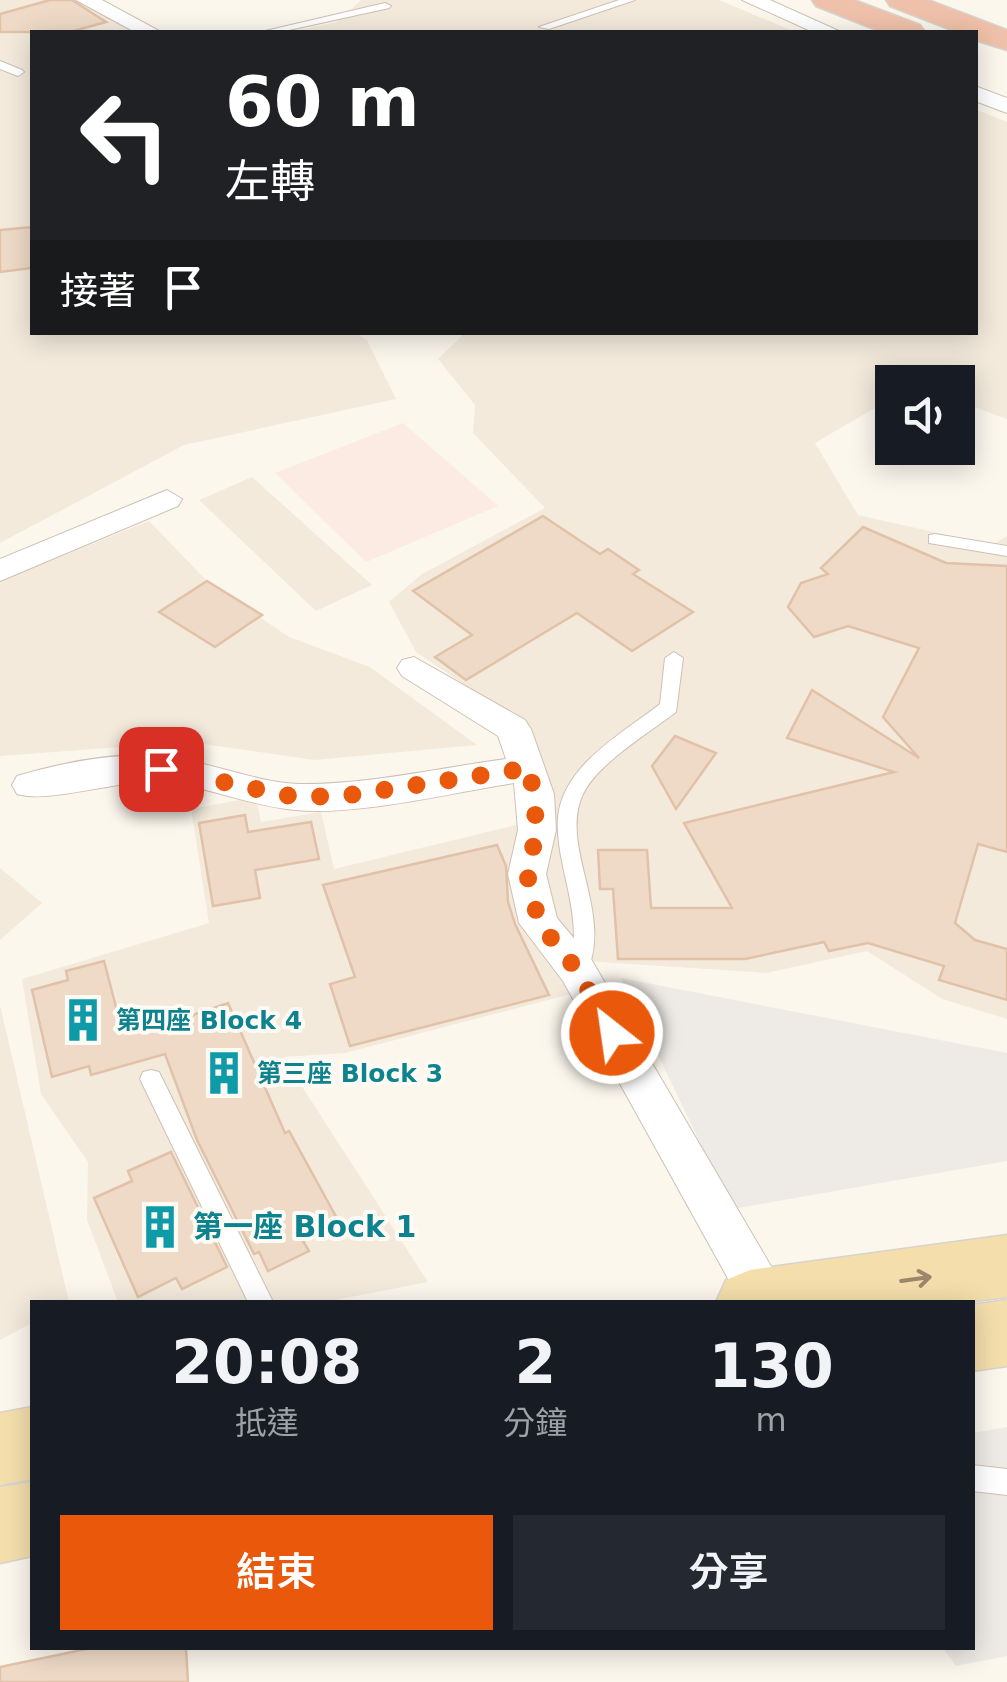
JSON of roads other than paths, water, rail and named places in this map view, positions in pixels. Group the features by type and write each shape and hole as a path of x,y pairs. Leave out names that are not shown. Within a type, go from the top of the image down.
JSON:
{"highway":[{"path":"828,0 904,30"},
{"path":"901,0 1007,41"},
{"path":"978,65 991,94"}],"main road":[{"path":"765,1300 1007,1266"},
{"path":"975,1337 1007,1332"},
{"path":"0,1449 30,1442"}],"street":[{"path":"86,0 146,30"},
{"path":"752,0 825,30"},
{"path":"0,570 168,499"},
{"path":"414,668 514,729 530,768 537,830 527,874 539,923 577,970 757,1300"},
{"path":"30,785 100,772 161,769 295,797 343,796 530,768"}],"lane":[{"path":"544,27 630,0"},
{"path":"276,30 385,6"},
{"path":"0,65 18,72"},
{"path":"935,538 1007,552"},
{"path":"577,970 584,961 586,940 565,834 573,794 590,772 669,708 674,658"},
{"path":"151,1079 260,1300"},
{"path":"975,1478 1007,1482"}],"place":[{"name":"第四座 Block 4","path":"83,1020"},
{"name":"第三座 Block 3","path":"224,1073"},
{"name":"第一座 Block 1","path":"160,1227"}]}
